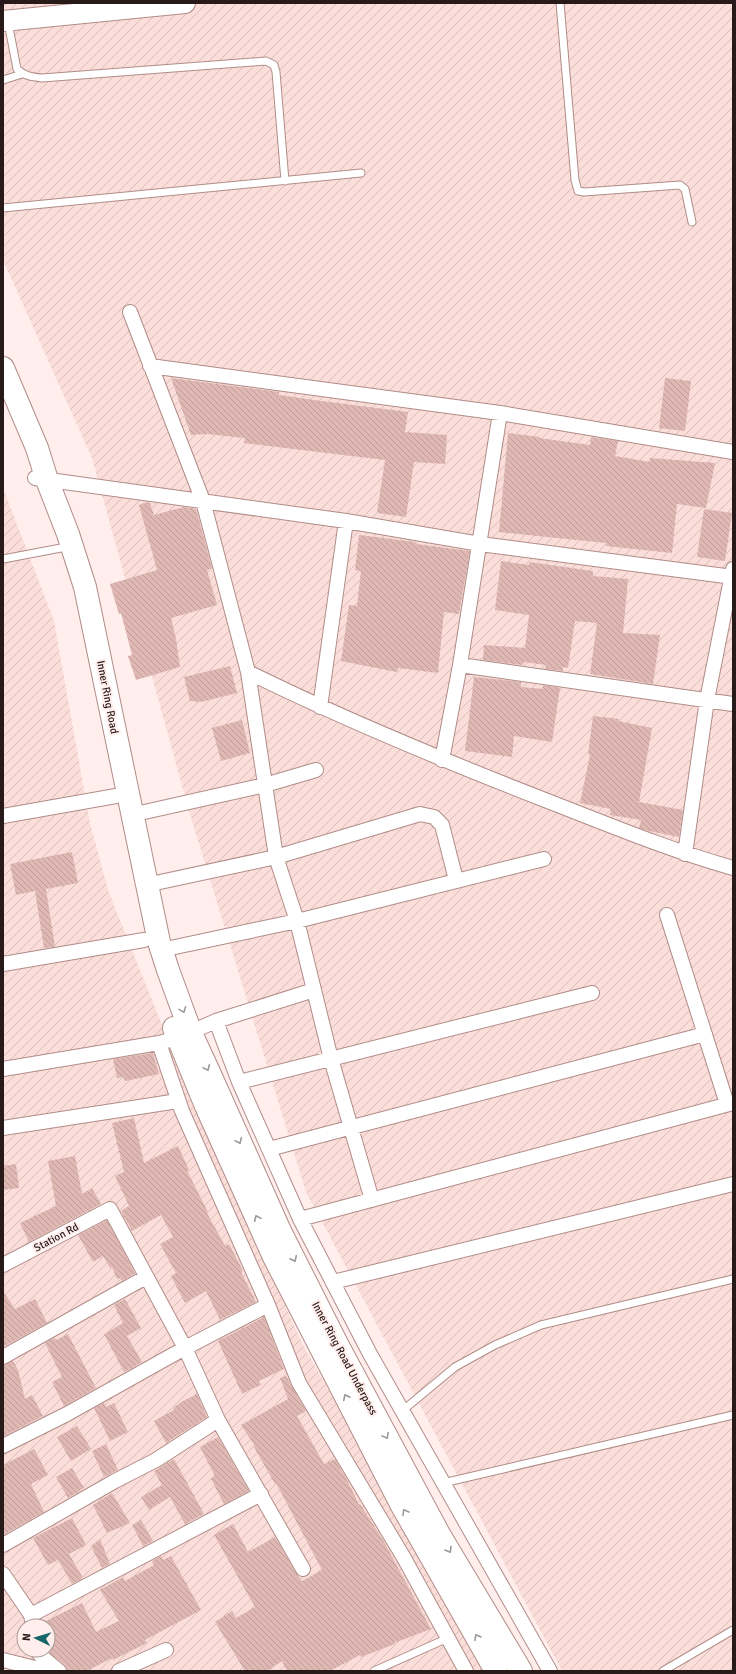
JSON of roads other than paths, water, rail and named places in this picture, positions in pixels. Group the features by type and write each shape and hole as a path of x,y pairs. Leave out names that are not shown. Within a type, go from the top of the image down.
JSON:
{"main road":[{"name":"Inner Ring Road","path":"3,368 37,448 41,479 81,623 116,796 176,1038"},
{"name":"Inner Ring Road","path":"3,398 68,534 85,587 146,885 152,945"},
{"name":"Inner Ring Road Underpass","path":"176,1038 274,1257 401,1504 496,1671"},
{"name":"Inner Ring Road Underpass","path":"176,1038 280,1231 337,1344 440,1536 521,1671"}],"street":[{"path":"5,21 115,7 185,3"},
{"path":"130,312 203,501 248,672 276,857 297,921 331,1059 350,1129 372,1200"},
{"path":"150,366 500,413 733,452"},
{"path":"442,760 460,666 500,413"},
{"path":"41,479 346,521 480,544 733,574 707,700 685,854"},
{"path":"320,707 346,521"},
{"path":"460,666 733,704"},
{"path":"248,672 320,707 442,760 685,854 733,868"},
{"path":"131,815 265,785 316,770"},
{"path":"3,816 116,796"},
{"path":"146,885 276,857 420,814 434,817 442,825 456,880"},
{"path":"3,964 152,945 297,921 544,859"},
{"path":"300,1219 730,1103 705,1034 667,915"},
{"path":"3,1069 176,1038 216,1021 314,990"},
{"path":"240,1082 592,993"},
{"path":"216,1021 240,1082 300,1219 370,1354 550,1671"},
{"path":"269,1150 705,1034"},
{"path":"176,1038 178,1101 216,1192 268,1306 299,1383 404,1558 466,1671"},
{"path":"3,1128 178,1101"},
{"path":"333,1282 733,1184"},
{"name":"Station Rd","path":"3,1265 110,1209 146,1277"},
{"path":"3,1357 146,1277 185,1348 218,1420 303,1569"},
{"path":"3,1446 67,1414 185,1348 268,1306"},
{"path":"3,1545 115,1481 156,1460 218,1420"},
{"path":"37,1618 261,1494"},
{"path":"3,1574 30,1618"},
{"path":"119,1671 166,1650"},
{"path":"44,1658 59,1671"},
{"path":"3,1660 47,1671"}],"lane":[{"path":"560,3 575,180 578,191 584,192 680,184 685,190 692,222"},
{"path":"5,21 17,69 22,74"},
{"path":"3,80 22,74 42,78 266,61 274,65 276,72 285,181"},
{"path":"3,208 361,173"},
{"path":"3,559 61,548"},
{"path":"402,1411 455,1368 495,1345 541,1325 733,1279"},
{"path":"443,1483 733,1415"},
{"path":"663,1671 733,1630"},
{"path":"374,1671 448,1638"}]}
